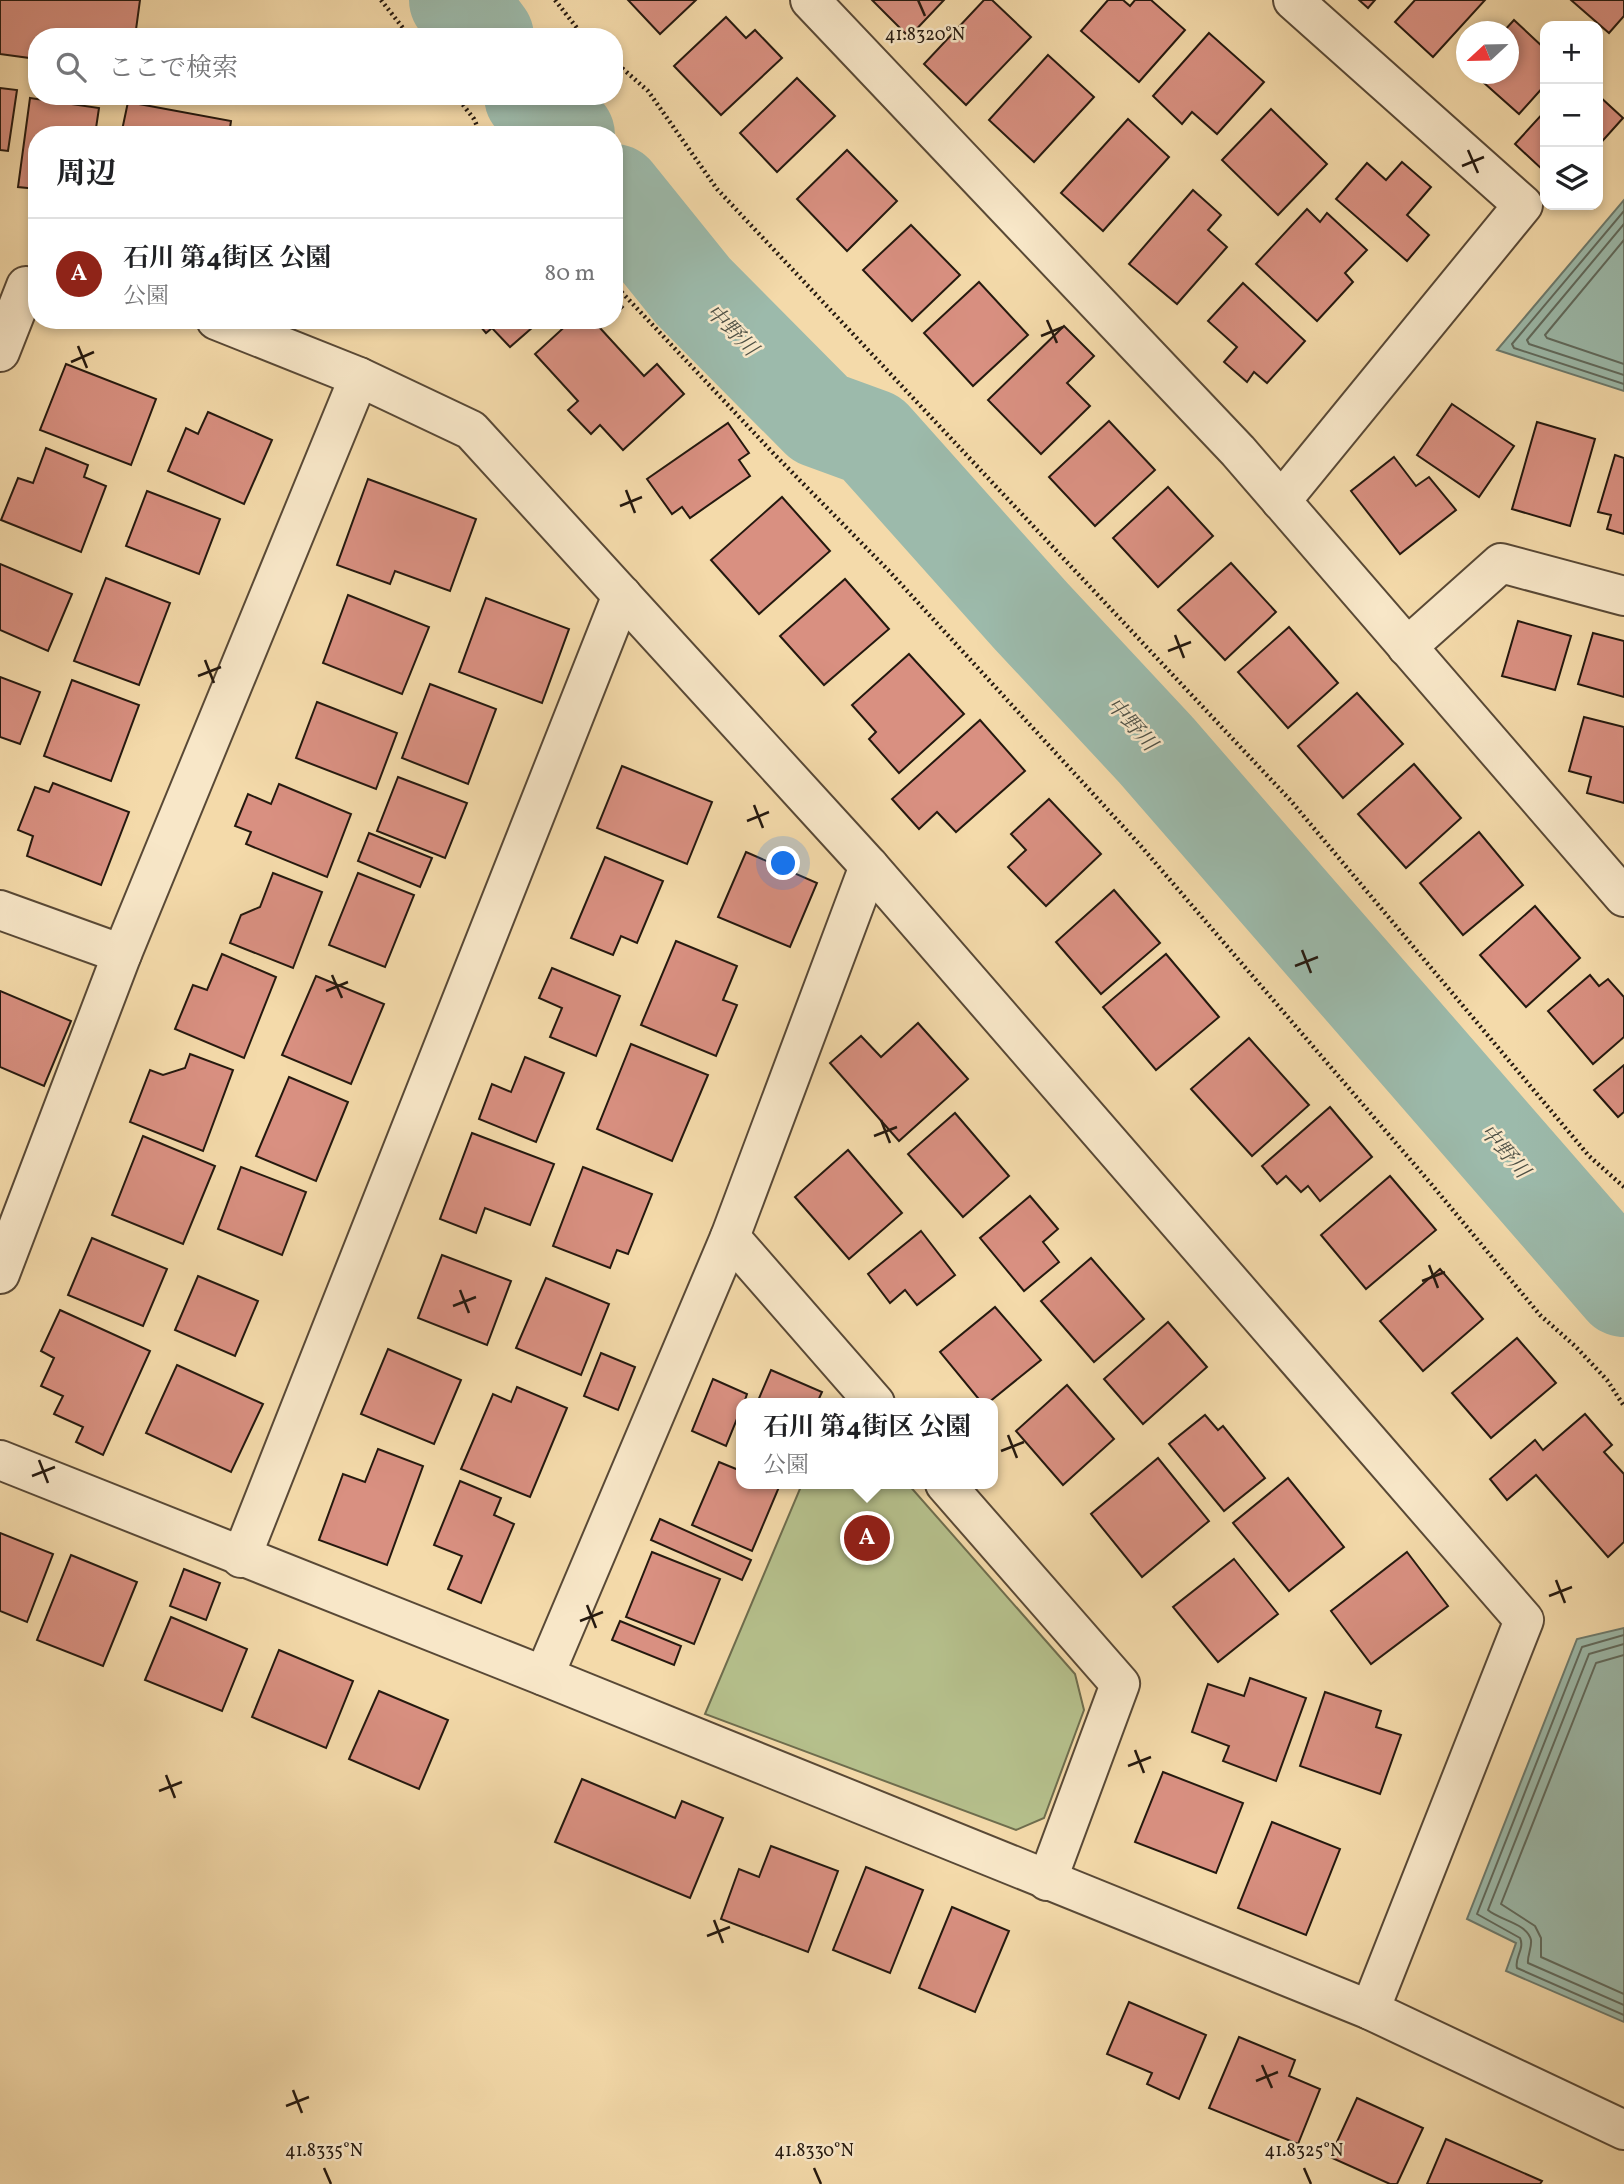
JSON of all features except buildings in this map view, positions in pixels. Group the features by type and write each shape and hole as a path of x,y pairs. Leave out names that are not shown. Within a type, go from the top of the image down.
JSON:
{"street":[{"path":"810,0 1219,431 1624,897"},
{"path":"1281,501 1523,205 1293,0"},
{"path":"0,352 21,285"},
{"path":"239,329 359,377 471,430 869,866 1524,1620 1370,2010"},
{"path":"0,1275 122,954 359,377"},
{"path":"1407,647 1501,563 1624,596"},
{"path":"241,1558 622,595"},
{"path":"544,1676 730,1237 869,866"},
{"path":"0,909 122,954"},
{"path":"730,1237 871,1398"},
{"path":"0,1460 241,1558 544,1676 1370,2010 1624,2130"},
{"path":"949,1489 1120,1684 1047,1881"}],"path":[{"path":"381,0 403,28"},
{"path":"555,0 577,28"},
{"path":"623,69 648,91 717,189 1291,801 1589,1156 1624,1187"},
{"path":"463,105 477,126"},
{"path":"623,294 889,571 1140,845 1540,1315 1575,1346 1607,1380 1624,1406"}],"green space":[{"path":"800,1489 912,1489 1075,1674 1084,1710 1044,1818 1016,1830 705,1714"}],"water":[{"path":"1624,200 1624,391 1497,350"},
{"path":"1624,1628 1624,2022 1506,1971 1516,1943 1467,1919 1577,1639"}],"waterway":[{"name":"中野川","path":"458,0 478,28"},
{"name":"中野川","path":"541,105 558,126"},
{"name":"中野川","path":"623,204 693,291 820,419 872,438 1031,616 1156,750 1624,1288"}],"place":[{"name":"石川 第4街区 公園","path":"867,1538"}]}
